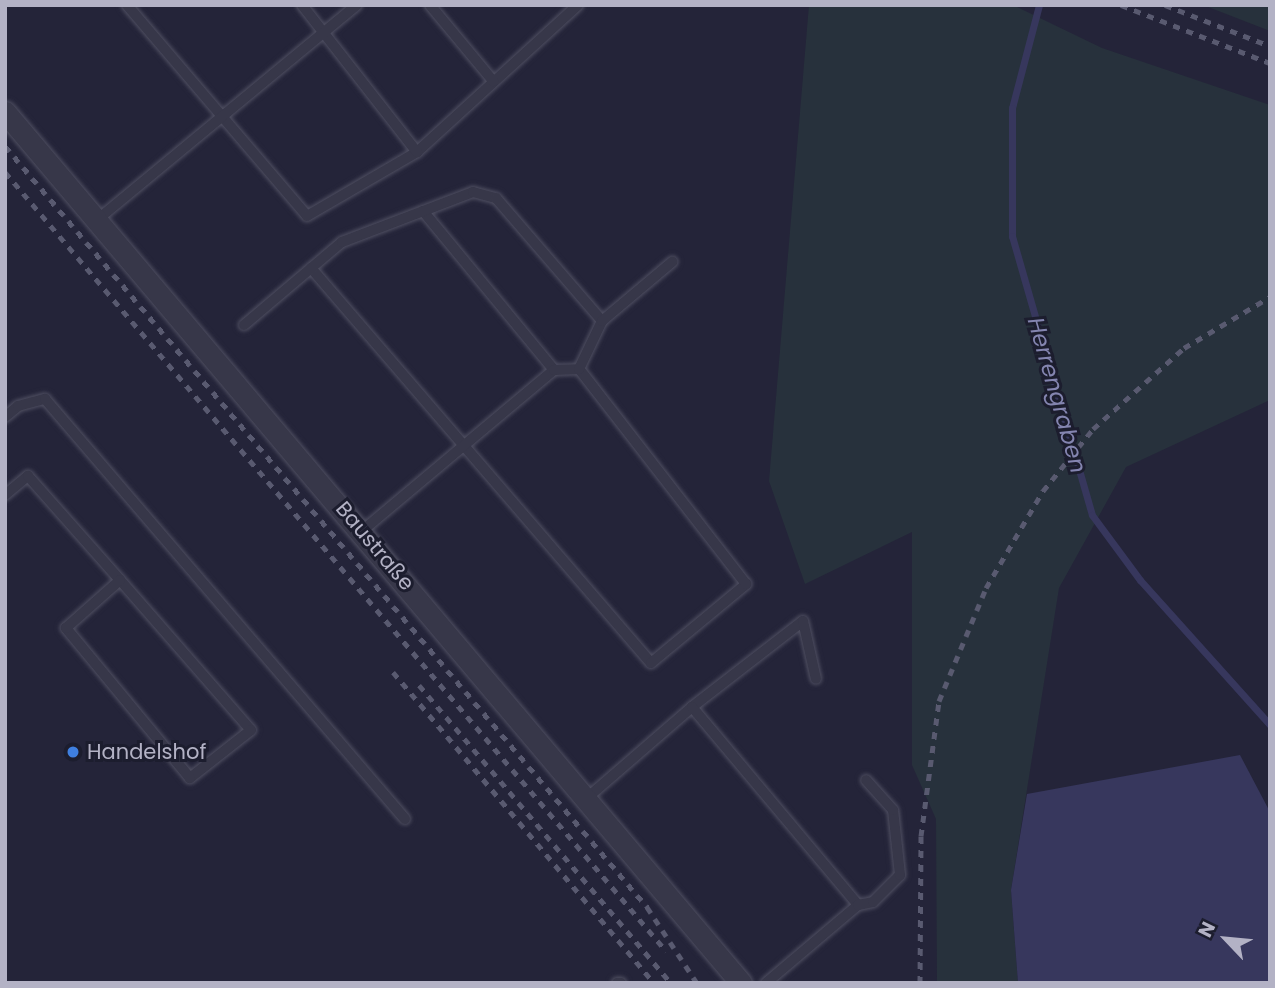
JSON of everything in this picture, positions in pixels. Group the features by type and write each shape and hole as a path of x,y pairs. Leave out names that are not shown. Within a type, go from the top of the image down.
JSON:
{"street":[{"name":"Baustraße","path":"5,112 362,531 741,983"}],"lane":[{"path":"127,5 307,216 417,152 578,5"},
{"path":"302,5 417,152"},
{"path":"97,220 357,5"},
{"path":"430,5 493,81"},
{"path":"244,326 342,242 473,192 496,198 602,321"},
{"path":"423,211 554,370"},
{"path":"579,369 602,321 672,262"},
{"path":"312,268 467,444 651,663 746,584 579,369"},
{"path":"362,531 554,370 579,369"},
{"path":"5,417 18,406 46,399 405,819"},
{"path":"5,495 28,475 120,580 251,730 190,778 66,628 120,580"},
{"path":"587,798 692,707 803,621 816,679"},
{"path":"692,707 859,905"},
{"path":"766,983 859,905 873,902 900,875 893,810 866,779"}],"shaded area":[{"path":"809,5 1013,5 1102,48 1270,105 1270,400 1126,467 1059,588 1011,890 1018,983 937,983 936,819 912,765 912,532 805,584 769,481"},
{"path":"1203,5 1270,5 1270,31"},
{"path":"1240,755 1270,812 1270,983 1018,983 1011,890 1027,794"}],"waterway":[{"name":"Herrengraben","path":"1039,5 1012,108 1012,236 1092,515 1140,580 1270,725"}],"railway":[{"path":"1121,5 1270,63"},
{"path":"1165,5 1270,46"},
{"path":"5,146 647,907 697,983"},
{"path":"5,172 666,951"},
{"path":"920,983 921,836 939,701 986,588 1043,491 1093,429 1184,348 1270,297"},
{"path":"393,672 654,983"},
{"path":"419,685 671,983"}],"place":[{"name":"Handelshof","path":"73,752"}]}
